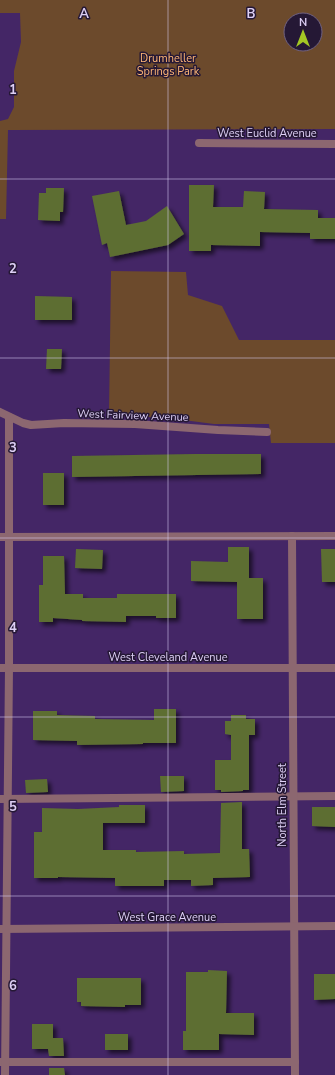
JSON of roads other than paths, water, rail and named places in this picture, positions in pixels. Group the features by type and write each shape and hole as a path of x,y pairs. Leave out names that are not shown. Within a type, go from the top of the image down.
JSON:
{"street":[{"name":"West Euclid Avenue","path":"199,143 335,144"},
{"name":"West Fairview Avenue","path":"0,412 22,423 36,425 64,423 136,424 267,432"},
{"path":"5,1075 2,1062 4,799 9,668 9,417"},
{"name":"North Elm Street","path":"292,536 295,1075"},
{"path":"0,537 335,536"},
{"name":"West Cleveland Avenue","path":"0,668 335,668"},
{"path":"4,799 335,796"},
{"name":"West Grace Avenue","path":"3,929 335,926"},
{"path":"2,1062 295,1062"}],"park label":[{"name":"Drumheller Springs Park","path":"168,64"}]}
